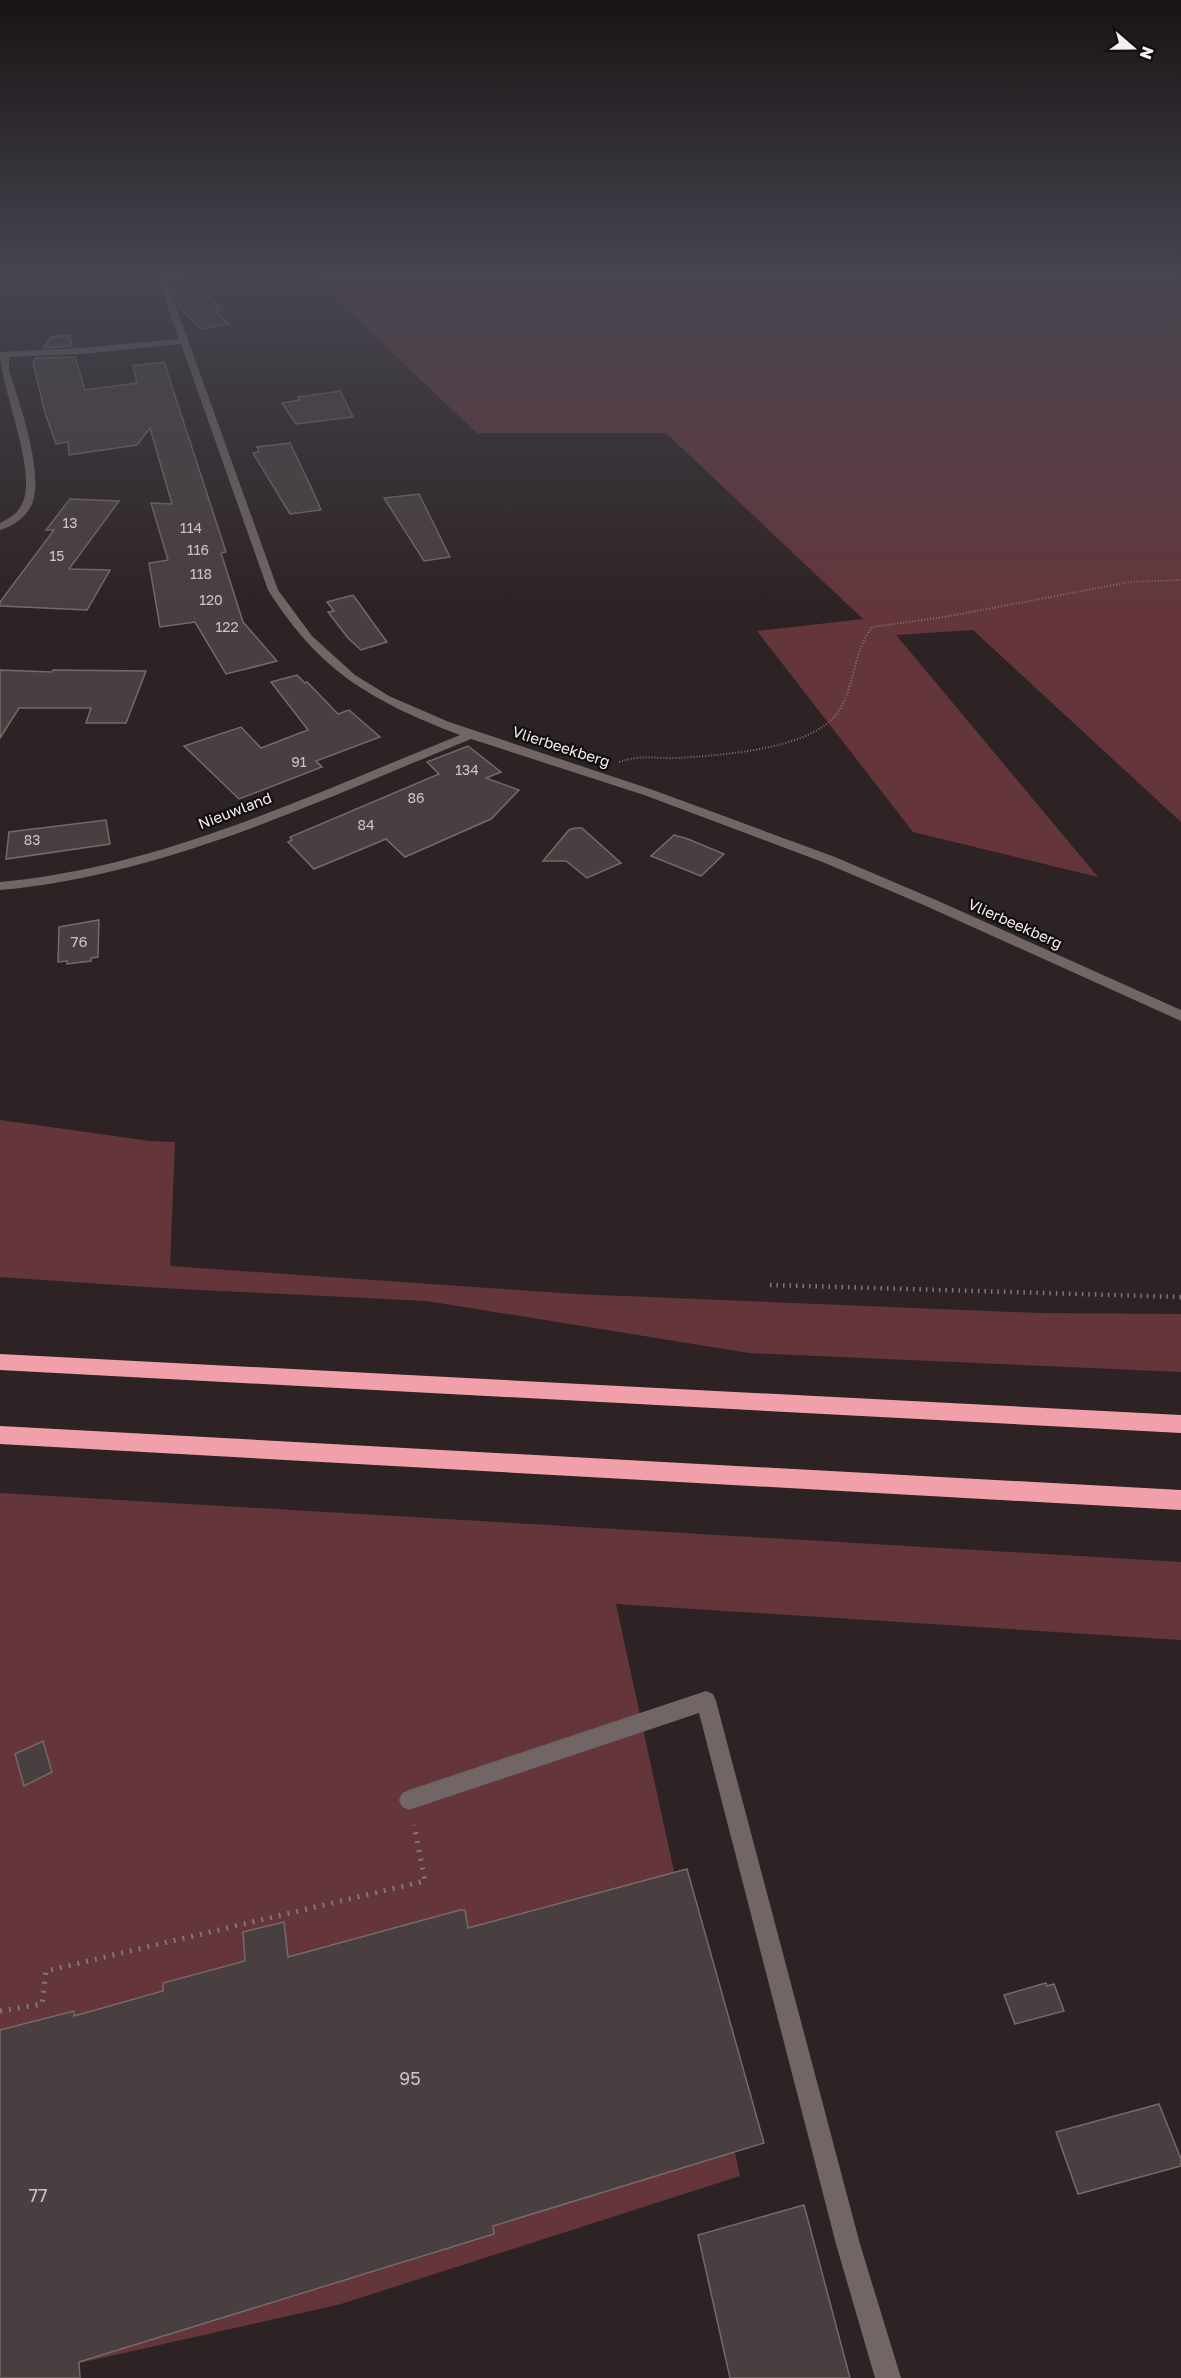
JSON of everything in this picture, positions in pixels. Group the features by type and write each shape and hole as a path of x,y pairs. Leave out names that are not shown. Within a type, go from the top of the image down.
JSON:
{"highway":[{"path":"0,1362 1181,1424"},
{"path":"0,1435 1181,1500"}],"street":[{"path":"0,527 13,520 29,502 31,474 9,387"},
{"name":"Vlierbeekberg","path":"202,387 273,590 292,621 319,652 352,678 384,698 524,754 605,778 808,851 1181,1016"},
{"name":"Nieuwland","path":"0,886 81,876 148,860 213,838 472,734"}],"lane":[{"path":"409,1800 706,1701 848,2244 888,2378"}],"path":[{"path":"605,778 618,762 638,756 676,758 755,750 806,737 835,716 844,700 862,640 873,627 944,617 1130,582 1181,580"},
{"path":"770,1285 1181,1297"},
{"path":"0,2011 42,2004 46,1971 425,1881 409,1800"}],"shaded area":[{"path":"428,387 1181,387 1181,822 973,630 896,635 1098,877 913,832 757,631 863,619 666,433 477,433"},
{"path":"0,1120 150,1141 175,1142 170,1266 576,1294 1039,1313 1181,1314 1181,1372 749,1353 427,1301 161,1288 0,1277"},
{"path":"0,1493 1181,1562 1181,1640 616,1604 740,2176 341,2304 13,2378 0,2378"}],"building":[{"path":"39,387 84,387 85,390 107,387 172,387 226,552 221,553 243,622 277,661 226,674 195,622 160,627 149,563 168,560 151,503 172,504 150,428 137,445 69,455 68,442 56,444"},
{"path":"340,391 353,417 296,424 282,403 300,400 298,397"},
{"path":"290,443 321,510 290,514 253,453 259,452 257,447"},
{"path":"419,494 450,557 424,561 384,498"},
{"path":"70,499 119,501 69,569 110,570 87,610 0,606 0,602 54,530 46,530"},
{"path":"353,595 387,642 361,650 348,638 328,612 334,611 327,602"},
{"path":"0,670 146,671 126,723 86,723 91,708 19,708 0,738"},
{"path":"297,675 305,683 307,682 338,714 349,710 380,737 316,761 322,767 239,799 184,746 241,727 261,748 308,730 271,682"},
{"path":"468,746 501,772 486,778 519,790 491,819 405,857 386,839 314,869 288,842 292,840 290,837 439,774 427,762"},
{"path":"106,820 110,844 6,859 9,832"},
{"path":"582,828 621,863 587,878 566,861 543,861 569,830"},
{"path":"674,835 724,854 701,876 651,856"},
{"path":"99,920 98,957 91,958 91,961 67,964 67,961 58,962 59,927"},
{"path":"43,1741 52,1772 24,1786 15,1754"},
{"path":"687,1869 764,2143 493,2226 494,2234 79,2362 80,2378 0,2378 0,2030 74,2011 74,2016 163,1991 163,1983 245,1961 243,1932 284,1922 288,1957 460,1910 465,1910 468,1928"},
{"path":"1046,1983 1047,1986 1054,1984 1064,2011 1015,2024 1004,1995"},
{"path":"1159,2104 1181,2159 1181,2166 1078,2194 1056,2132"},
{"path":"804,2205 850,2378 730,2378 698,2235"}]}
